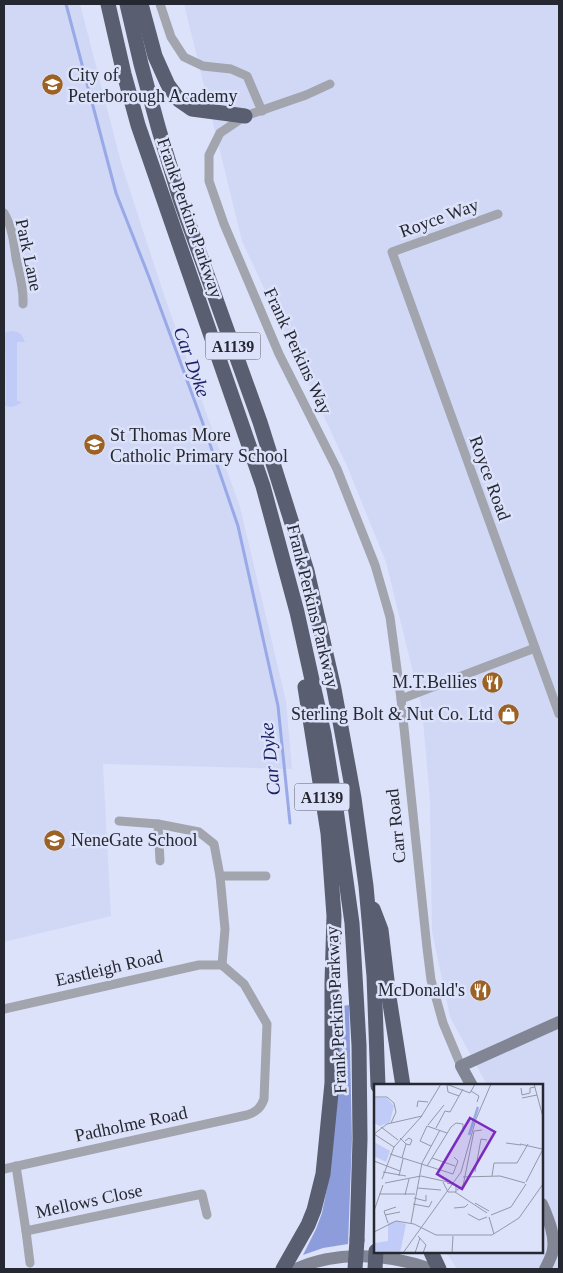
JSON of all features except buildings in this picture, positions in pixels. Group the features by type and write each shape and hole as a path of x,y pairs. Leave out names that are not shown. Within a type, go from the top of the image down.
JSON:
{"highway":[{"name":"Frank Perkins Parkway","path":"108,4 138,125 263,486 297,612 316,693 332,782 352,923 359,1045 360,1130 355,1269"},
{"name":"Frank Perkins Parkway","path":"127,4 158,130 181,202 260,422 307,571 334,689 354,798 366,886 381,930 380,976 382,998"},
{"path":"141,4 155,56 168,85 179,100 192,110 245,116"},
{"name":"A1139","path":"283,1269 308,1225 314,1210 323,1174 332,1083 334,916 328,832 301,665 297,612"},
{"name":"A1139","path":"378,1084 382,998"},
{"name":"A1139","path":"382,998 403,1084"},
{"path":"375,1269 376,1253"},
{"path":"431,1253 439,1269"}],"street":[{"path":"160,4 171,37 184,57 203,66 231,69 247,76 262,111"},
{"name":"Frank Perkins Way","path":"330,84 306,95 245,116 220,133 209,155 209,181 224,224 279,354 337,469 375,565 390,617 400,699"},
{"name":"Park Lane","path":"4,213 13,240 22,285 23,304"},
{"name":"Royce Way","path":"392,252 498,214"},
{"name":"Royce Road","path":"392,252 559,714"},
{"path":"400,699 535,648"},
{"name":"Carr Road","path":"400,699 431,980 443,1023 471,1084"},
{"path":"120,821 158,824 199,832 214,844 220,876 225,928 222,965"},
{"path":"158,824 160,861"},
{"path":"220,876 266,876"},
{"name":"Eastleigh Road","path":"4,1009 199,965 222,965"},
{"name":"Padholme Road","path":"4,1169 256,1112 262,1106 264,1099 267,1024 244,984 222,965"},
{"path":"462,1066 559,1022"},
{"name":"Mellows Close","path":"16,1166 26,1231 202,1194 207,1215"},
{"path":"543,1206 553,1237 552,1256 545,1269"},
{"path":"26,1231 30,1262"},
{"path":"296,1269 334,1258 361,1256 395,1260 431,1269"}],"shaded area":[{"path":"4,4 80,4 122,166 165,298 240,507 286,701 292,769 103,764 111,916 4,942"},
{"path":"184,4 559,4 559,1269 457,1269 447,1253 543,1253 543,1084 486,1084 450,1017 432,931 430,801 422,709 386,562 347,466 242,241"},
{"path":"12,331 20,334 25,342 17,342 17,401 22,402 11,407 4,405 4,401 6,401 4,334"},
{"path":"349,1005 352,1139 348,1244 323,1248 303,1255 322,1213 330,1173 342,1006"}],"waterway":[{"name":"Car Dyke","path":"66,4 116,193 202,421 238,526 278,706 290,823"}],"place":[{"name":"City of Peterborough Academy","path":"52,85"},
{"name":"St Thomas More Catholic Primary School","path":"94,445"},
{"name":"M.T.Bellies","path":"493,682"},
{"name":"Sterling Bolt & Nut Co. Ltd","path":"509,714"},
{"name":"NeneGate School","path":"55,840"},
{"name":"McDonald's","path":"481,990"}]}
